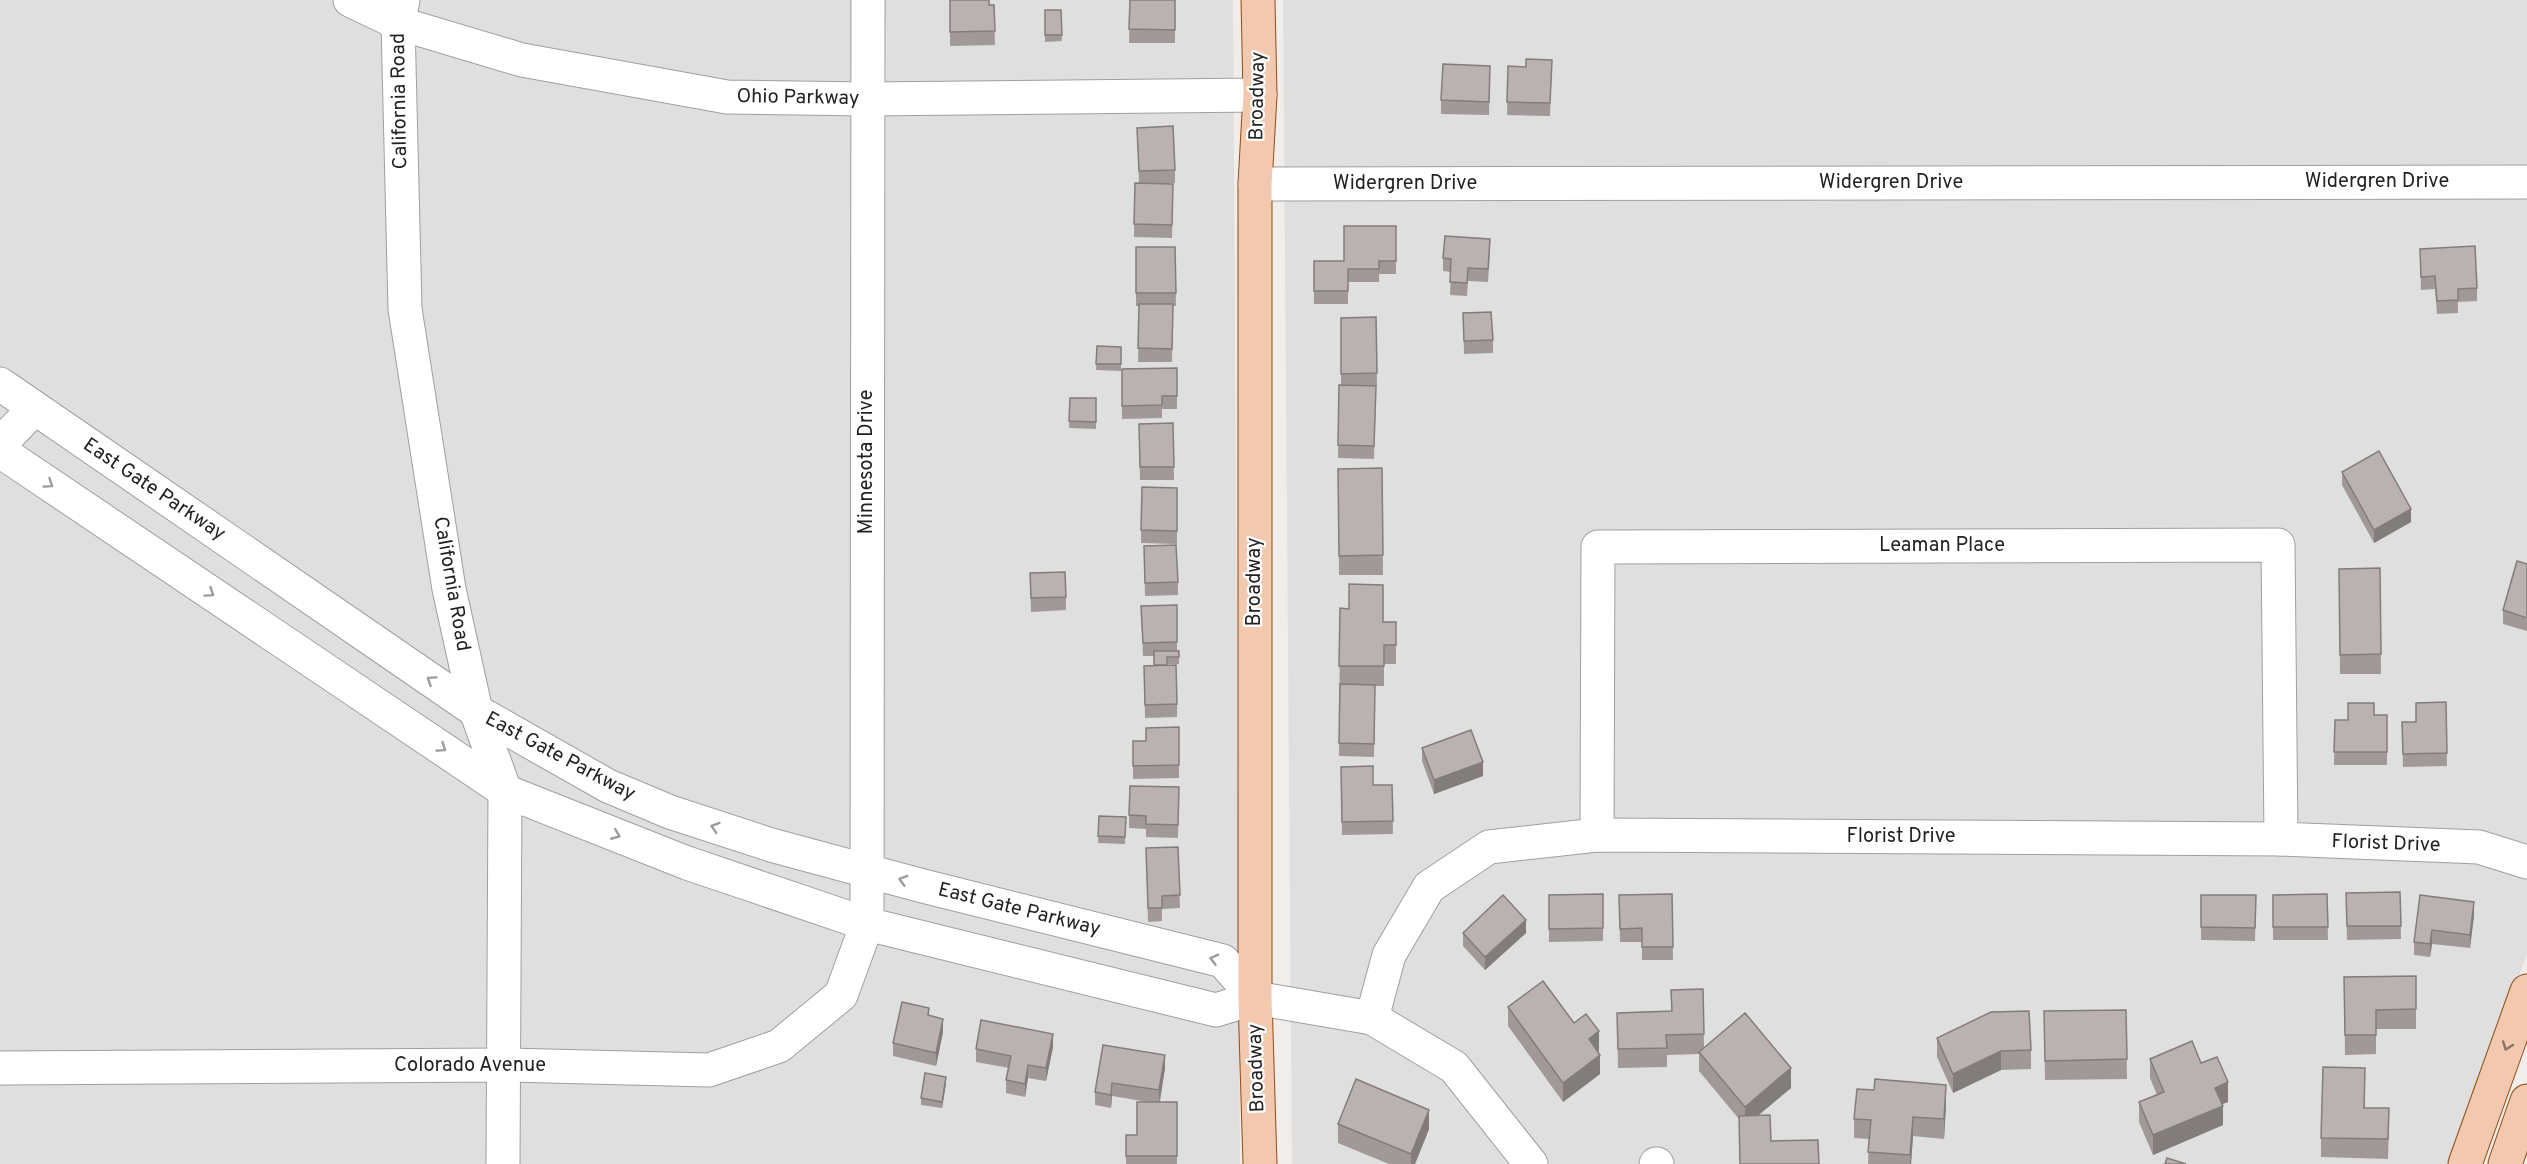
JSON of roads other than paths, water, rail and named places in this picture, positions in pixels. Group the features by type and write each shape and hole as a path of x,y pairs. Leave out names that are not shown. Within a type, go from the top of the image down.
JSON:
{"main road":[{"name":"Broadway","path":"1258,0 1260,95 1255,184 1255,998 1260,1164"},
{"path":"2465,1164 2527,991"},
{"path":"2505,1164 2527,1101"}],"street":[{"name":"Ohio Parkway","path":"350,0 400,11 522,60 728,97 866,99 1260,95"},
{"name":"Minnesota Drive","path":"867,924 866,99 868,0"},
{"name":"California Road","path":"400,11 405,309 449,589 476,711 505,790 503,1164"},
{"name":"Widergren Drive","path":"1255,184 2527,182"},
{"name":"East Gate Parkway","path":"0,384 476,711 608,786 670,812 771,845 1223,961 1255,998"},
{"path":"0,444 35,408"},
{"path":"0,451 505,790 697,867 867,924 1216,1011 1255,998 1372,1018 1454,1067 1531,1164"},
{"name":"Leaman Place","path":"1597,835 1598,548 2278,544 2281,839"},
{"name":"Florist Drive","path":"1372,1018 1389,955 1429,887 1489,847 1597,835 2281,839 2479,848 2527,862"},
{"name":"Colorado Avenue","path":"0,1068 504,1065 709,1070 779,1046 841,995 867,924"}]}
